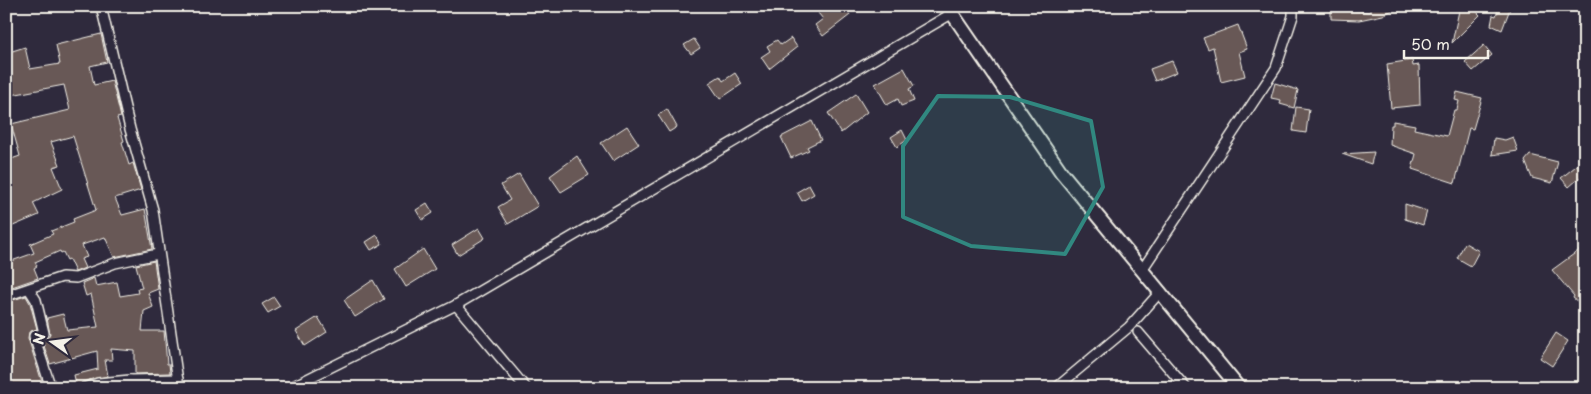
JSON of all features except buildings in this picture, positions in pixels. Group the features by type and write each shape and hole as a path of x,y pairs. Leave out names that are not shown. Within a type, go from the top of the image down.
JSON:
{"street":[{"path":"84,388 98,383 178,383 153,210 130,129 101,6"},
{"path":"1142,270 1276,68 1292,16 1293,6"},
{"path":"289,388 456,305 949,10 1062,173 1239,388"},
{"path":"6,296 62,276 76,278 115,263 158,254"},
{"path":"29,289 36,300 44,333 34,336 51,388"},
{"path":"1056,388 1129,327 1160,291"},
{"path":"456,305 526,388"},
{"path":"1138,332 1186,388"}],"highlighted area":[{"path":"938,96 1010,97 1091,121 1103,187 1065,254 971,246 903,217 903,146"}]}
